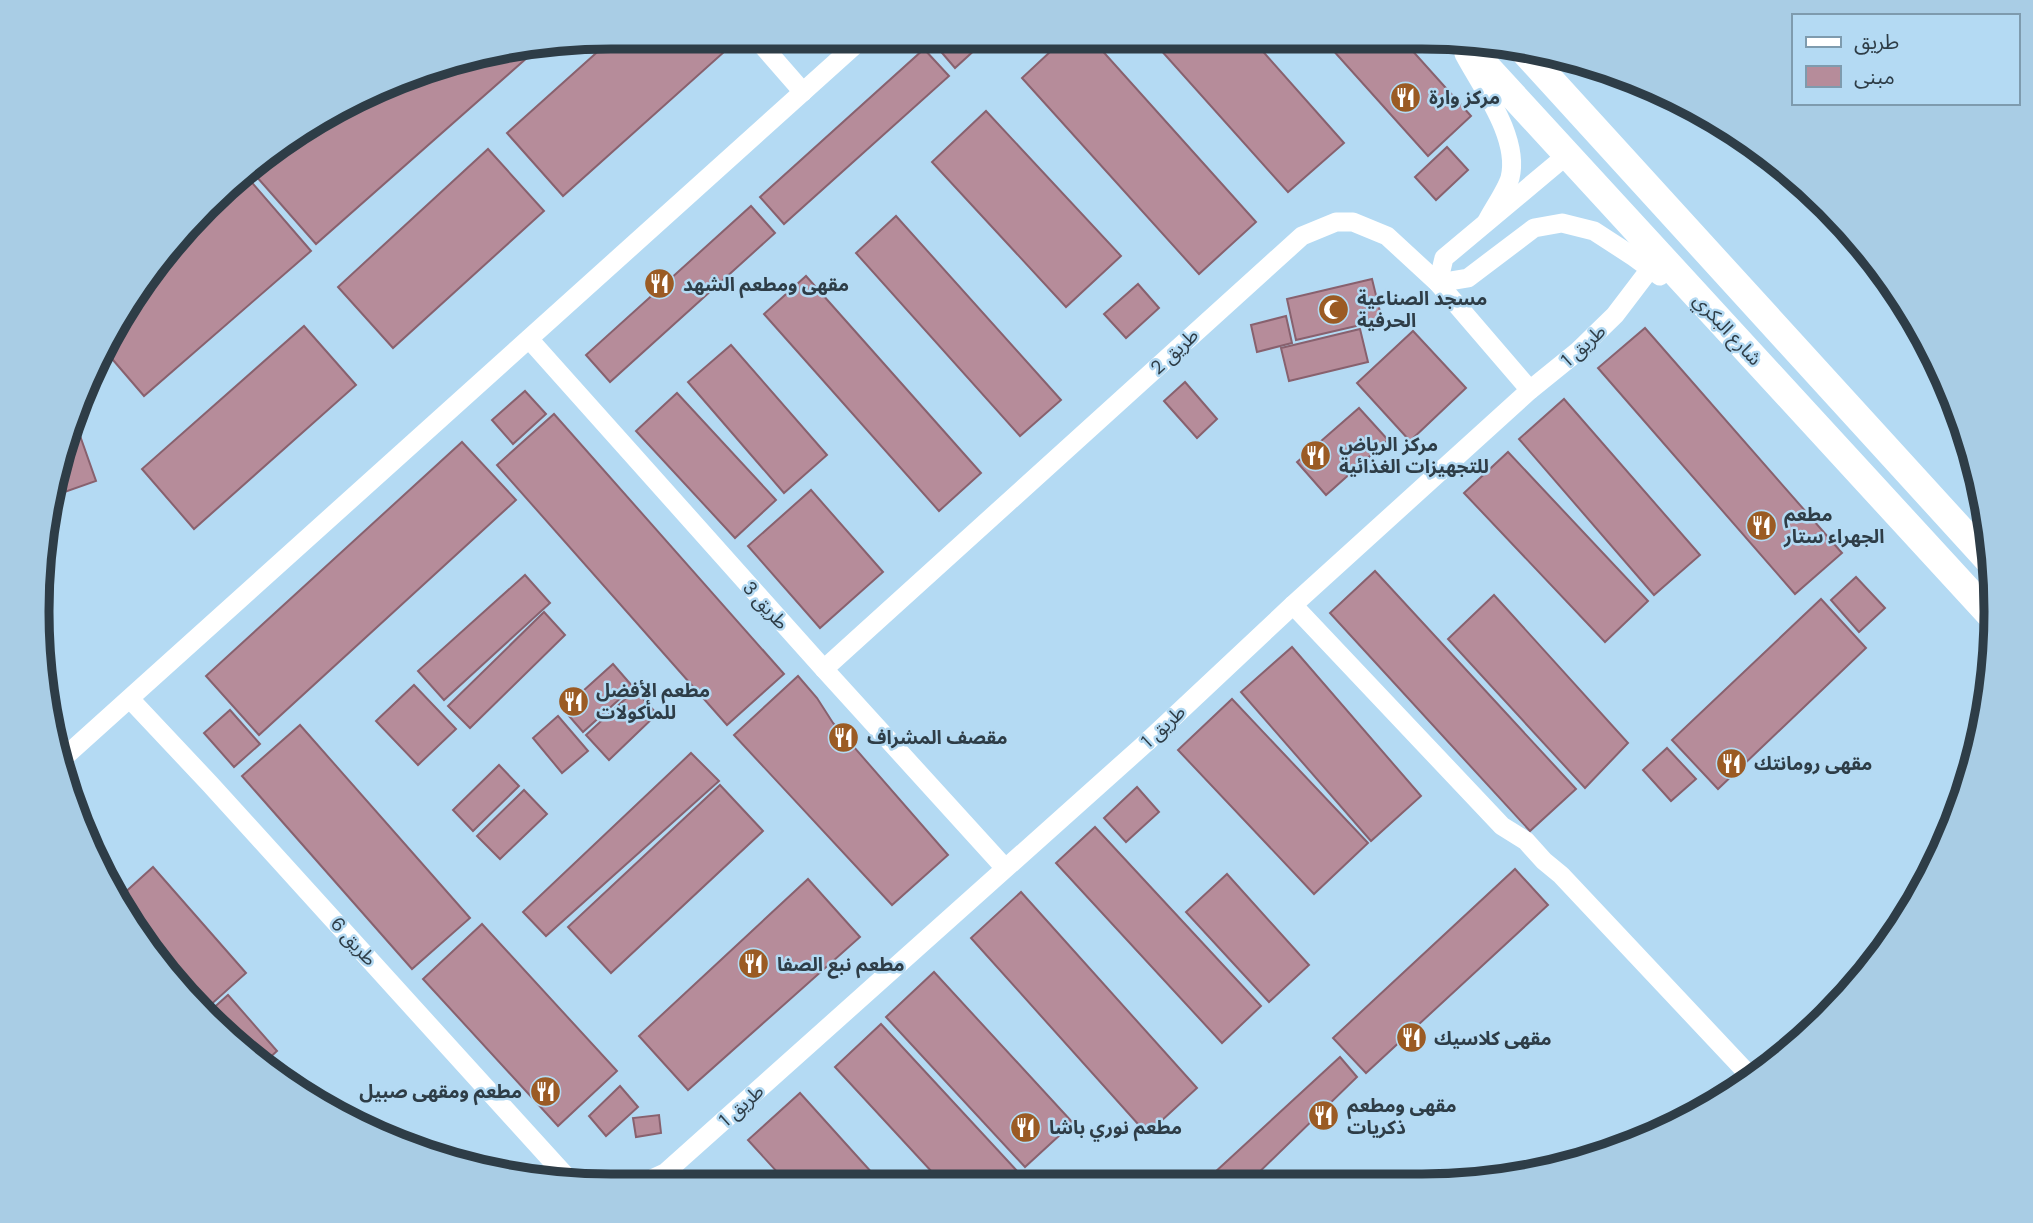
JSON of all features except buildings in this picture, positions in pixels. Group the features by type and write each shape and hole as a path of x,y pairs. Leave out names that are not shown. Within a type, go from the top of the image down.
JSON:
{"main road":[{"name":"شارع البكري","path":"1469,51 1984,607"},
{"name":"شارع البكري","path":"1532,60 1980,551"},
{"path":"1567,155 1586,151 1600,157 1666,229 1723,271"},
{"path":"1961,582 1984,619"}],"street":[{"path":"765,49 803,92"},
{"path":"67,754 851,49"},
{"path":"1464,51 1501,120 1511,152 1510,178 1487,221"},
{"path":"1567,155 1444,258 1438,283 1468,278 1534,228 1562,223 1594,230 1721,322"},
{"name":"طريق 2","path":"824,669 1302,236 1336,222 1364,225 1387,236 1438,283 1530,390"},
{"name":"طريق 1","path":"669,1174 1147,742 1530,390 1577,352 1615,315 1650,269"},
{"name":"طريق 3","path":"529,340 1005,869"},
{"path":"1293,605 1502,826 1525,841 1561,875 1745,1071"},
{"name":"طريق 6","path":"130,699 562,1172"}],"place":[{"name":"مركز وارة","path":"1406,97"},
{"name":"مقهى ومطعم الشهد","path":"660,284"},
{"name":"مسجد الصناعية الحرفية","path":"1334,309"},
{"name":"مركز الرياض للتجهيزات الغذائية","path":"1316,455"},
{"name":"مطعم الجهراء ستار","path":"1761,525"},
{"name":"مطعم الأفضل للمأكولات","path":"573,701"},
{"name":"مقصف المشراف","path":"844,737"},
{"name":"مقهى رومانتك","path":"1731,763"},
{"name":"مطعم نبع الصفا","path":"754,964"},
{"name":"مقهى كلاسيك","path":"1411,1038"},
{"name":"مطعم ومقهى صبيل","path":"545,1091"},
{"name":"مقهى ومطعم ذكريات","path":"1324,1116"},
{"name":"مطعم نوري باشا","path":"1026,1127"}]}
